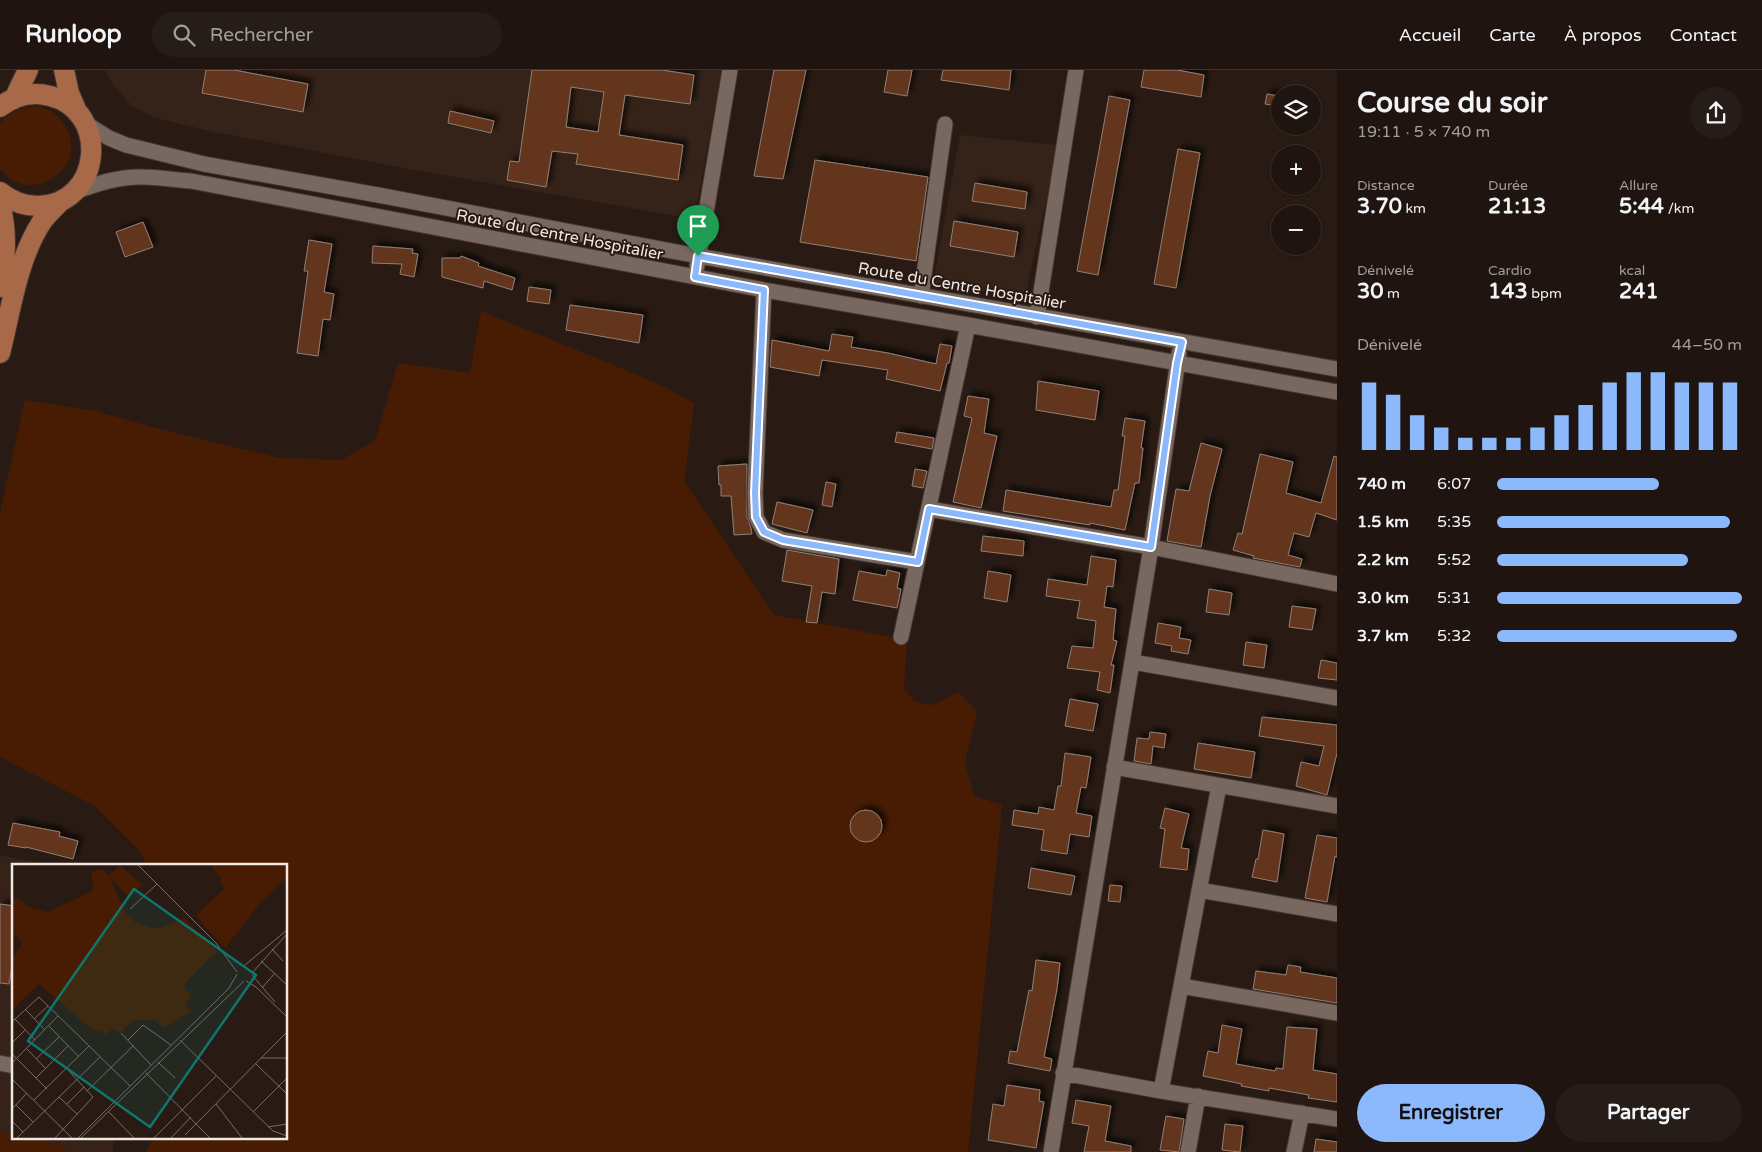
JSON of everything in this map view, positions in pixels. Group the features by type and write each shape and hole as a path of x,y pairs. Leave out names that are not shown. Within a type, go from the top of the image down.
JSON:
{"main road":[{"path":"4,104 28,70"},
{"path":"0,353 20,273 30,244 41,222 83,182 91,164 92,144 69,93 64,70"},
{"path":"4,104 33,94 42,94 61,100 81,117"},
{"path":"0,192 10,200 31,206 48,205 68,196"},
{"path":"0,205 6,236 6,251 0,287"}],"street":[{"path":"695,277 730,70"},
{"path":"1037,317 1076,70"},
{"name":"Route du Centre Hospitalier","path":"81,117 109,138 126,145 204,164 698,256 1337,369"},
{"path":"921,296 945,124"},
{"name":"Route du Centre Hospitalier","path":"68,196 102,182 123,178 142,176 191,181 260,193 408,224 764,290 1337,392"},
{"path":"764,290 755,493 756,517 764,532 783,540 918,562"},
{"path":"902,637 968,325"},
{"path":"1051,1152 1151,547 1177,363 1182,342"},
{"path":"929,509 1151,547 1337,584"},
{"path":"1132,662 1337,698"},
{"path":"1114,767 1337,806"},
{"path":"1161,1090 1219,786"},
{"path":"1200,890 1337,914"},
{"path":"1181,986 1337,1013"},
{"path":"1063,1072 1337,1119"},
{"path":"1188,1152 1198,1096"},
{"path":"1294,1152 1302,1113"}],"shaded area":[{"path":"105,70 722,70 694,219 414,170 214,132 152,117 132,106 113,85"},
{"path":"37,106 49,110 60,119 67,129 71,144 69,158 63,170 52,179 39,184 26,185 12,180 0,169 0,123 17,111"},
{"path":"960,135 1058,145 1025,297 933,284"},
{"path":"481,311 657,383 694,403 684,481 774,615 907,640 904,689 915,702 933,705 958,692 977,711 965,763 974,796 1002,805 968,1152 146,1152 152,1140 288,1140 288,864 146,864 140,851 95,806 0,757 0,513 25,400 91,410 179,434 280,458 341,460 375,441 398,363 470,373"},
{"path":"0,855 46,864 12,864 12,1140 114,1140 113,1152 0,1152"},
{"path":"0,1132 12,1135 12,1140 39,1140 65,1146 64,1152 0,1152"}],"building":[{"path":"206,70 234,70 308,84 303,112 202,93"},
{"path":"532,70 662,70 694,75 690,104 625,95 619,135 683,145 678,180 576,164 578,154 552,151 546,187 507,180 510,161 519,162","holes":["571,87 604,92 598,132 566,127"]},
{"path":"774,70 806,70 783,179 754,176"},
{"path":"888,70 912,70 907,96 884,92"},
{"path":"943,70 1011,70 1009,90 941,80"},
{"path":"1144,70 1177,70 1204,75 1201,97 1141,87"},
{"path":"1267,94 1271,95 1271,105 1265,104"},
{"path":"1109,96 1130,100 1098,275 1077,271"},
{"path":"450,111 494,121 491,133 448,123"},
{"path":"1178,149 1200,153 1176,288 1154,284"},
{"path":"815,160 928,177 916,261 800,242"},
{"path":"975,183 1027,192 1025,209 972,201"},
{"path":"954,221 1018,232 1014,257 950,246"},
{"path":"143,222 153,247 125,257 116,232"},
{"path":"309,240 332,244 324,292 334,294 330,320 323,319 318,356 297,353 308,271 304,271"},
{"path":"373,246 413,249 412,253 418,254 414,277 400,274 402,264 372,263"},
{"path":"461,256 479,263 478,266 515,278 512,290 484,281 483,288 442,277 442,258 460,258"},
{"path":"529,287 551,290 549,304 527,301"},
{"path":"570,305 643,315 639,343 566,330"},
{"path":"832,334 853,337 851,347 936,364 940,344 952,346 940,391 886,379 888,370 822,360 819,376 770,367 772,340 829,351"},
{"path":"1038,381 1099,391 1095,420 1036,410"},
{"path":"968,396 989,399 984,433 997,436 981,508 953,502 972,418 964,416"},
{"path":"1125,418 1145,421 1139,483 1135,483 1125,530 1090,523 1090,525 1003,511 1006,490 1111,507 1114,490 1118,490 1125,436 1122,436"},
{"path":"897,432 934,438 932,449 895,442"},
{"path":"1201,443 1222,449 1210,496 1201,547 1167,541 1176,489 1189,491"},
{"path":"1260,454 1293,462 1286,493 1321,503 1334,456 1337,457 1337,520 1316,513 1309,537 1294,533 1288,555 1302,559 1300,567 1253,558 1254,556 1233,550 1238,533 1242,534"},
{"path":"747,464 747,517 752,534 734,535 731,496 721,496 718,466"},
{"path":"915,469 927,471 923,488 912,486"},
{"path":"826,482 836,484 832,507 822,505"},
{"path":"777,502 813,510 807,533 772,524"},
{"path":"983,536 1024,541 1023,556 981,551"},
{"path":"787,550 839,559 835,594 822,592 817,623 806,622 812,586 782,581"},
{"path":"1091,556 1116,560 1113,587 1107,586 1104,607 1116,609 1113,640 1117,641 1111,665 1114,665 1110,693 1097,690 1100,672 1067,668 1072,646 1093,648 1096,621 1077,618 1080,601 1046,596 1048,579 1087,585"},
{"path":"887,570 900,573 897,588 901,589 897,608 853,600 859,571 886,576"},
{"path":"988,571 1011,575 1007,602 984,598"},
{"path":"1209,589 1232,593 1229,615 1206,612"},
{"path":"1292,606 1316,609 1312,630 1289,627"},
{"path":"1158,623 1181,627 1179,638 1191,640 1188,654 1171,651 1172,646 1155,643"},
{"path":"1246,642 1267,645 1264,668 1243,665"},
{"path":"1321,660 1337,663 1337,680 1318,678"},
{"path":"1070,699 1098,704 1093,731 1065,726"},
{"path":"1262,717 1337,725 1337,753 1327,795 1296,786 1301,762 1319,766 1324,746 1259,736"},
{"path":"1150,732 1166,734 1164,748 1153,746 1151,764 1134,761 1137,738 1149,739"},
{"path":"1198,743 1255,752 1251,778 1194,769"},
{"path":"1065,753 1091,757 1086,788 1081,787 1076,813 1092,816 1089,837 1070,834 1067,854 1041,850 1044,830 1012,825 1014,810 1038,814 1039,807 1054,810 1058,786 1061,786"},
{"path":"1165,808 1189,814 1181,848 1189,849 1187,870 1160,867 1165,829 1160,828"},
{"path":"866,810 878,814 882,826 878,838 866,842 854,838 850,826 854,814"},
{"path":"13,823 60,832 59,836 78,841 73,859 26,847 8,845"},
{"path":"1263,830 1284,834 1277,882 1252,877 1256,859 1258,859"},
{"path":"1317,835 1337,838 1337,857 1335,856 1327,902 1305,898"},
{"path":"1031,868 1075,876 1071,895 1028,888"},
{"path":"1110,885 1122,886 1120,902 1108,901"},
{"path":"0,904 12,906 12,967 9,984 0,983"},
{"path":"1036,960 1060,963 1044,1057 1052,1059 1050,1071 1008,1063 1010,1051 1017,1052 1029,990 1032,991"},
{"path":"1288,965 1301,967 1300,972 1337,978 1337,1003 1253,989 1256,971 1286,975"},
{"path":"1222,1025 1242,1029 1236,1064 1275,1071 1276,1068 1283,1069 1287,1027 1317,1029 1313,1070 1337,1074 1337,1102 1308,1098 1309,1095 1269,1088 1269,1091 1241,1086 1242,1084 1203,1076 1208,1051 1218,1053"},
{"path":"1007,1085 1040,1090 1039,1101 1044,1102 1036,1148 988,1140 993,1104 1004,1106"},
{"path":"1076,1100 1111,1106 1105,1141 1131,1146 1131,1152 1084,1152 1089,1126 1072,1123"},
{"path":"1166,1116 1184,1119 1179,1152 1160,1150"},
{"path":"1225,1124 1243,1126 1240,1152 1222,1150"},
{"path":"1316,1139 1337,1142 1337,1152 1314,1152"}],"route":[{"path":"698,256 1182,342 1177,363 1151,547 929,509 918,562 783,540 764,532 756,517 755,493 764,290 695,277 698,256"}]}
